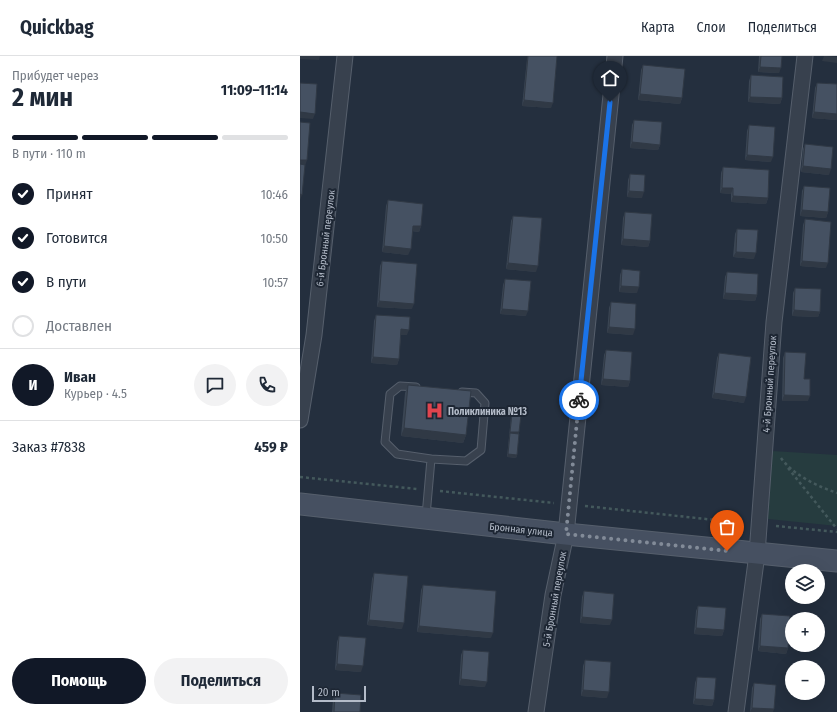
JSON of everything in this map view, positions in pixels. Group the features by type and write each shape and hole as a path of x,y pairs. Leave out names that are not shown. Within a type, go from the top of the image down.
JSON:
{"street":[{"name":"6-й Бронный переулок","path":"300,420 314,335 346,56"},
{"name":"5-й Бронный переулок","path":"536,712 553,595 566,534 615,56"},
{"name":"4-й Бронный переулок","path":"736,712 757,554 774,322 805,56"},
{"name":"Бронная улица","path":"300,504 566,534 837,561"}],"lane":[{"path":"423,388 400,386 390,394 386,442 397,454 431,459 466,461 481,450 485,403 476,393 453,391"},
{"path":"426,518 431,459"}],"path":[{"path":"765,437 837,530"},
{"path":"786,466 819,486 837,492"}],"green space":[{"path":"772,451 837,455 837,526 768,519"}],"building":[{"path":"528,56 557,56 553,103 524,100"},
{"path":"761,56 782,56 781,68 760,67"},
{"path":"643,65 685,69 682,98 640,94"},
{"path":"751,75 783,77 782,98 750,97"},
{"path":"300,83 317,84 315,114 300,112"},
{"path":"817,83 837,84 837,114 814,112"},
{"path":"634,120 662,122 660,145 632,142"},
{"path":"300,122 310,123 307,160 300,160"},
{"path":"749,125 775,127 773,157 747,155"},
{"path":"805,144 833,147 831,169 803,166"},
{"path":"300,164 305,165 302,195 300,194"},
{"path":"723,167 769,170 768,198 733,196 733,188 722,188"},
{"path":"630,174 645,175 644,192 629,191"},
{"path":"804,186 830,188 828,212 802,210"},
{"path":"388,200 423,204 421,226 413,226 411,249 384,246"},
{"path":"625,212 652,214 650,241 623,239"},
{"path":"513,216 542,218 538,266 508,263"},
{"path":"805,219 831,222 828,263 802,261"},
{"path":"737,229 758,230 756,253 736,252"},
{"path":"382,261 417,264 414,304 379,301"},
{"path":"622,269 640,271 639,287 621,286"},
{"path":"727,272 758,274 757,295 725,293"},
{"path":"505,279 531,281 528,311 502,309"},
{"path":"795,288 821,289 820,312 794,310"},
{"path":"611,302 636,304 635,329 609,327"},
{"path":"376,315 410,317 409,330 401,329 399,359 373,357"},
{"path":"606,350 632,352 630,381 603,379"},
{"path":"785,352 806,353 804,379 810,379 810,396 784,395"},
{"path":"719,353 751,357 746,397 714,393"},
{"name":"Поликлиника №13","path":"408,385 471,391 466,435 404,428"},
{"path":"512,414 521,415 519,432 510,432"},
{"path":"510,433 519,434 517,455 508,454"},
{"path":"374,573 408,576 404,623 369,620"},
{"path":"423,585 496,591 493,633 419,626"},
{"path":"584,591 614,594 612,620 582,617"},
{"path":"698,606 726,608 724,630 696,628"},
{"path":"762,614 785,616 785,648 760,646"},
{"path":"339,636 366,638 363,666 337,664"},
{"path":"463,650 489,652 487,682 461,679"},
{"path":"585,660 611,662 609,692 583,690"},
{"path":"697,677 716,678 714,700 695,699"},
{"path":"754,683 776,685 774,709 752,708"},
{"path":"335,693 361,695 360,712 334,712"}],"way so far":[{"path":"579,400 566,534 727,551"}],"place":[{"name":"Поликлиника №13","path":"435,411"}],"route":[{"path":"579,400 610,102"}]}
